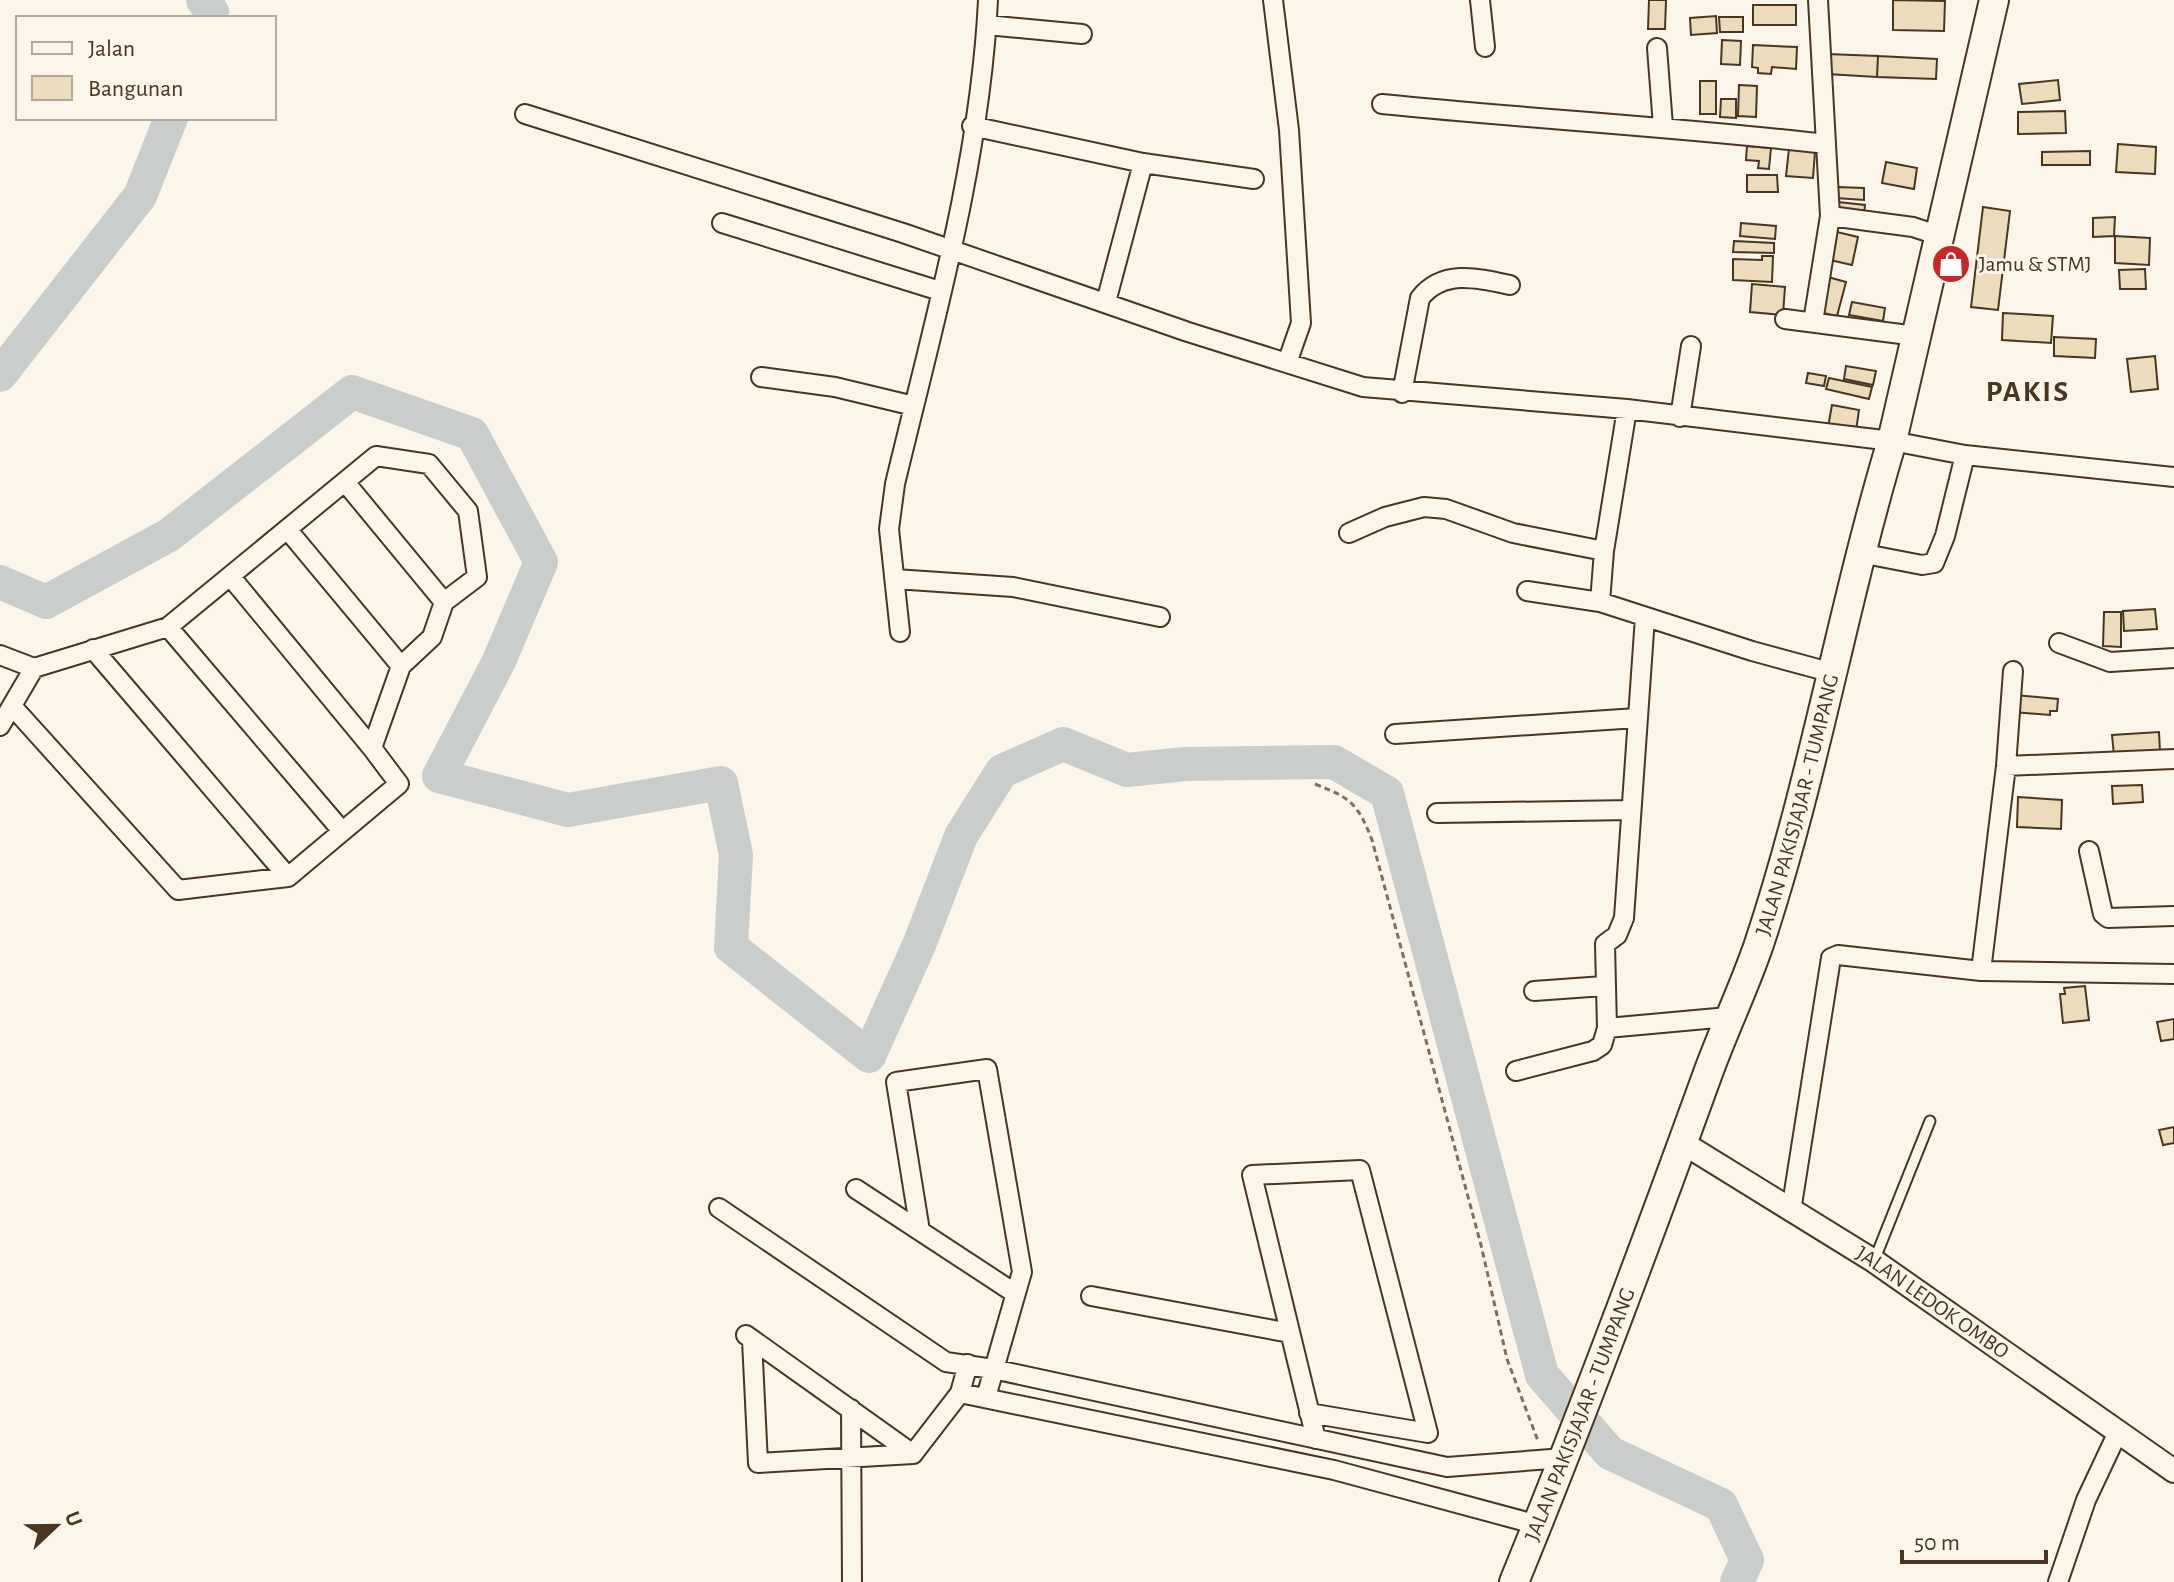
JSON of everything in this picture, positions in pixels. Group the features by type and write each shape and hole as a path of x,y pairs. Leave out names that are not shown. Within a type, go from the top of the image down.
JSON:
{"main road":[{"name":"JALAN PAKISJAJAR - TUMPANG","path":"1514,1582 1601,1366 1728,1017 1759,945 1892,441 1994,0"}],"street":[{"path":"900,632 889,529 895,484 967,176 972,126 986,49 988,0"},
{"path":"1273,0 1289,130 1301,323 1287,363"},
{"path":"1480,0 1485,47"},
{"path":"1813,322 1830,216 1818,0"},
{"path":"987,25 1082,34"},
{"path":"1657,48 1663,126"},
{"path":"1382,104 1527,119 1663,126 1826,144"},
{"path":"525,114 951,249 1287,363 1350,380 1363,387 1402,393 1627,409 1892,441 1965,455 2174,477"},
{"path":"972,126 1143,163 1254,179"},
{"path":"1106,302 1143,163"},
{"path":"1830,216 1913,227 1940,236"},
{"path":"722,223 940,291"},
{"path":"1402,393 1420,298 1428,288 1471,276 1510,285"},
{"path":"1785,319 1916,336"},
{"path":"1680,417 1691,346"},
{"path":"761,377 835,387 914,406"},
{"path":"1600,602 1604,551 1627,409"},
{"path":"1860,553 1922,565 1934,563 1945,536 1965,455"},
{"path":"0,655 34,668 168,627 376,456 429,464 468,511 477,577 444,602 432,637 401,666 372,748"},
{"path":"345,482 444,602"},
{"path":"1349,533 1385,517 1424,507 1446,509 1513,533 1604,551"},
{"path":"287,529 401,666"},
{"path":"12,706 178,890 288,877 399,784 230,576"},
{"path":"895,579 1013,587 1160,617"},
{"path":"1527,591 1600,602 1833,673"},
{"path":"1516,1071 1593,1051 1602,1045 1607,1028 1605,944 1617,935 1624,918 1645,617"},
{"path":"168,627 342,831"},
{"path":"2059,643 2110,662 2174,658"},
{"path":"93,649 288,877"},
{"path":"0,726 34,668"},
{"path":"1981,971 2006,766 2013,671"},
{"path":"1395,734 1637,718"},
{"path":"2006,766 2174,759"},
{"path":"1437,813 1631,810"},
{"path":"2089,851 2103,914 2108,918 2174,916"},
{"path":"1791,1211 1831,958 1838,955 1981,971 2174,974"},
{"path":"1534,991 1604,986"},
{"path":"1607,1028 1728,1017"},
{"path":"920,1231 896,1082 987,1069 1022,1272 1013,1292 986,1397"},
{"name":"JALAN LEDOK OMBO","path":"1683,1143 1874,1261 2174,1471"},
{"path":"1309,1413 1428,1433 1360,1170 1252,1175 1309,1413 1316,1439"},
{"path":"856,1189 1013,1292"},
{"path":"719,1208 946,1362 993,1369 1447,1467 1562,1462"},
{"path":"1091,1296 1290,1333"},
{"path":"913,1454 749,1337 758,1463 913,1454 960,1393 968,1364"},
{"path":"1067,1413 1072,1386"},
{"path":"960,1393 1334,1470 1538,1525"},
{"path":"851,1409 852,1582"},
{"path":"1206,1442 1212,1416"},
{"path":"2058,1582 2086,1500 2118,1432"},
{"path":"1334,1470 1340,1444"},
{"path":"1440,1499 1447,1467"}],"lane":[{"path":"1874,1261 1930,1121"}],"path":[{"path":"1315,784 1344,795 1355,805 1372,840 1481,1245 1507,1359 1537,1439 1562,1462"}],"building":[{"path":"1649,0 1666,0 1665,29 1648,29"},
{"path":"1893,0 1945,1 1944,31 1893,30"},
{"path":"1753,5 1796,5 1796,25 1753,25"},
{"path":"1716,16 1717,33 1691,35 1690,18"},
{"path":"1719,17 1743,17 1743,32 1720,32"},
{"path":"1722,40 1741,41 1740,65 1721,64"},
{"path":"1753,45 1797,47 1796,69 1772,67 1771,74 1758,73 1758,68 1752,67"},
{"path":"1827,54 1878,56 1877,77 1827,74"},
{"path":"1878,56 1937,59 1936,79 1877,77"},
{"path":"2058,80 2060,100 2022,104 2019,84"},
{"path":"1700,81 1716,81 1716,114 1700,114"},
{"path":"1739,85 1757,86 1756,117 1738,116"},
{"path":"1721,99 1736,99 1736,118 1720,117"},
{"path":"2065,111 2066,133 2018,134 2018,112"},
{"path":"2118,144 2156,147 2155,174 2116,172"},
{"path":"1747,146 1771,148 1769,169 1758,168 1759,161 1746,160"},
{"path":"1789,149 1815,152 1813,178 1786,176"},
{"path":"2090,151 2090,165 2042,165 2042,152"},
{"path":"1886,162 1917,168 1914,189 1882,183"},
{"path":"1747,175 1777,175 1778,192 1747,192"},
{"path":"1837,187 1864,188 1864,200 1836,198"},
{"path":"1838,202 1865,205 1864,215 1837,212"},
{"path":"1983,207 2010,211 1998,310 1971,307"},
{"path":"2115,217 2114,236 2093,237 2093,218"},
{"path":"1741,223 1776,226 1775,239 1740,236"},
{"path":"1837,232 1858,237 1852,265 1830,260"},
{"path":"2115,236 2150,238 2149,265 2115,263"},
{"path":"1734,241 1774,243 1774,253 1733,252"},
{"path":"1762,256 1773,256 1772,282 1733,280 1733,259 1762,260"},
{"path":"2145,269 2146,289 2120,289 2119,270"},
{"path":"1828,277 1846,282 1837,316 1819,312"},
{"path":"1752,284 1785,287 1783,315 1750,312"},
{"path":"1852,302 1885,308 1883,321 1849,315"},
{"path":"2003,313 2053,316 2051,343 2002,340"},
{"path":"2054,337 2096,339 2095,358 2054,356"},
{"path":"2155,356 2158,389 2131,392 2127,359"},
{"path":"1846,366 1876,371 1873,385 1844,379"},
{"path":"1808,373 1826,376 1824,386 1806,383"},
{"path":"1829,378 1872,387 1869,399 1826,389"},
{"path":"1832,405 1859,410 1856,431 1828,427"},
{"path":"2155,609 2157,629 2124,631 2123,611"},
{"path":"2104,612 2121,612 2121,647 2103,646"},
{"path":"2015,695 2058,699 2057,711 2050,711 2050,715 2013,712"},
{"path":"2159,732 2160,752 2114,755 2112,735"},
{"path":"2142,785 2143,802 2113,804 2112,786"},
{"path":"2018,797 2062,800 2061,829 2017,827"},
{"path":"2085,986 2089,1020 2063,1023 2060,994 2065,994 2064,988"},
{"path":"2174,1019 2174,1039 2161,1041 2157,1022"},
{"path":"2174,1127 2174,1143 2163,1145 2159,1130"}],"waterway":[{"path":"203,0 212,12 210,16"},
{"path":"0,375 140,196 170,120"},
{"path":"0,582 46,602 169,535 352,392 472,434 541,562 499,661 439,776 568,810 721,783 736,855 731,947 869,1056 919,945 961,836 1002,771 1063,744 1127,770 1185,764 1334,762 1387,793 1542,1375 1610,1453 1721,1505 1747,1560 1737,1582"}],"place":[{"name":"Jamu & STMJ","path":"1951,264"}],"district":[{"name":"PAKIS","path":"2028,392"}]}
